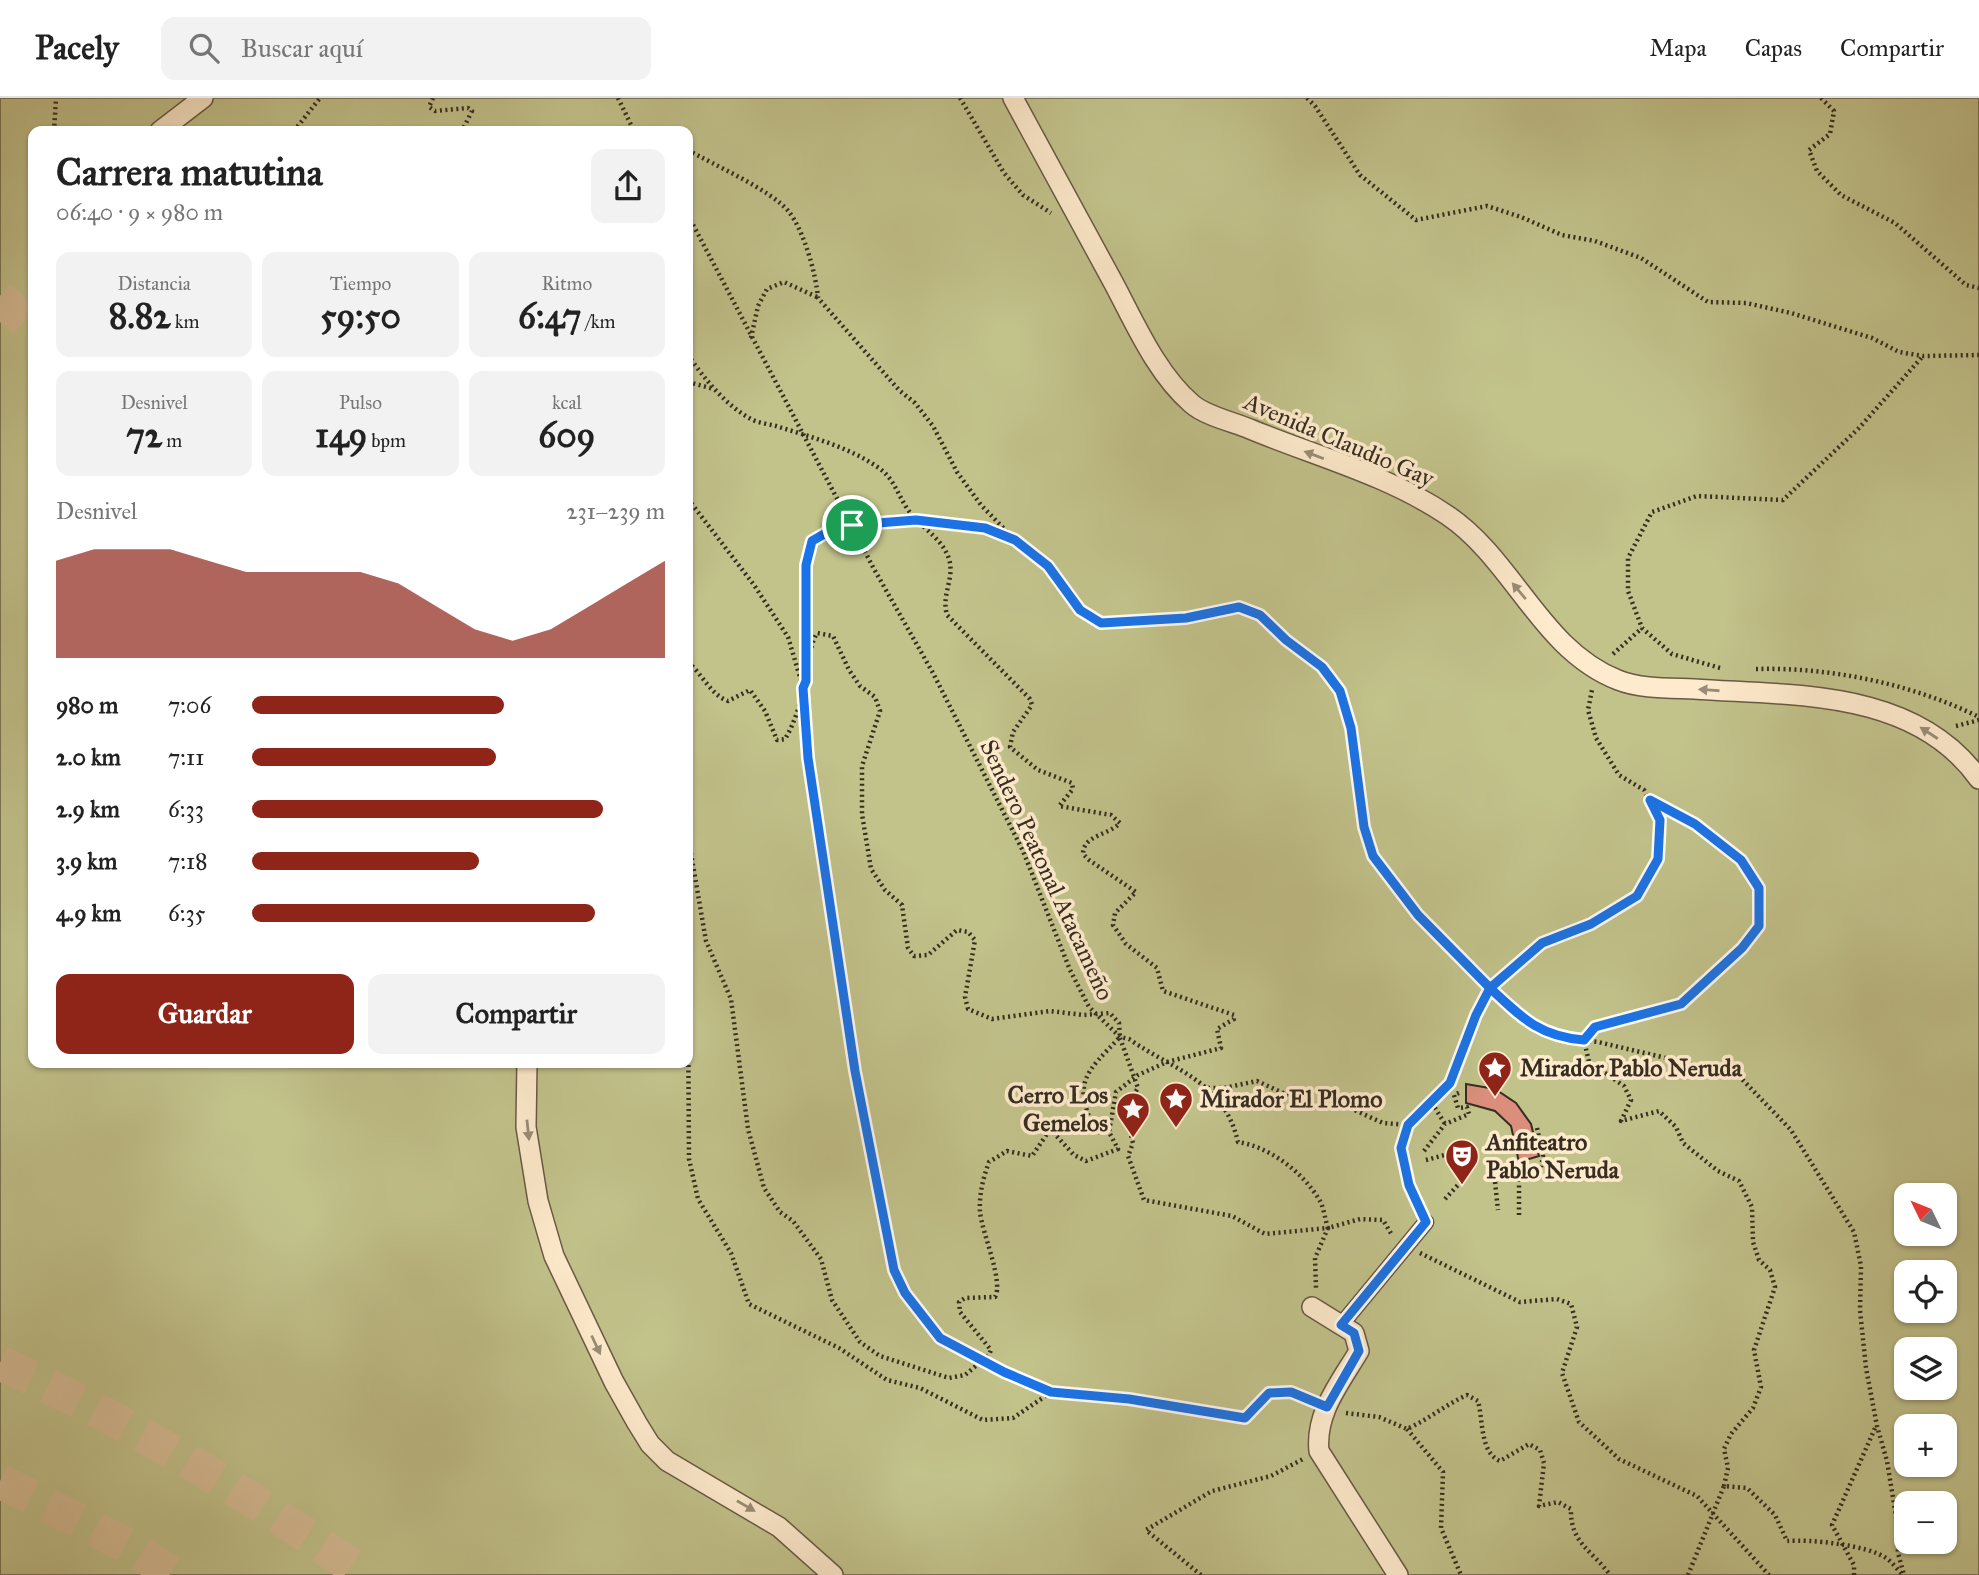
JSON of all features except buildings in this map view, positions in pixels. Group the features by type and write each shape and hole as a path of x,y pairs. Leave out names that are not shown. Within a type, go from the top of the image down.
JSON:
{"street":[{"path":"167,126 203,98"},
{"name":"Avenida Claudio Gay","path":"1013,98 1155,359 1193,405 1386,482 1447,514 1478,540 1578,660 1621,681 1664,687 1812,695 1860,705 1898,716 1930,733 1967,762 1979,779"},
{"path":"527,1068 526,1127 538,1201 554,1256 614,1382 637,1423 650,1444 667,1461 772,1522 833,1575"},
{"path":"1341,1325 1426,1222"},
{"path":"1312,1307 1354,1333 1359,1351 1327,1407 1317,1432 1319,1451 1398,1575"}],"path":[{"path":"54,126 56,98"},
{"path":"298,126 320,98"},
{"path":"433,98 429,107 435,111 468,108 472,111 464,126"},
{"path":"618,98 632,126"},
{"path":"960,98 1004,173 1023,195 1087,235"},
{"path":"1307,98 1360,175 1416,220 1487,206 1562,235 1595,241 1641,258 1707,302 1746,303 1791,313 1872,338 1899,352 1923,356 1979,355"},
{"path":"1821,98 1834,111 1830,134 1809,150 1817,172 1841,195 1895,223 1966,285 1979,288"},
{"path":"693,153 744,180 789,211 809,258 818,298"},
{"name":"Sendero Peatonal Atacameño","path":"693,225 751,338 933,673 1023,851 1070,970 1094,1014 1120,1037 1208,1088 1230,1115 1238,1142 1257,1145 1283,1160 1321,1202 1328,1228"},
{"path":"751,338 758,306 767,289 784,282 818,298 899,390 915,403 933,426 957,472 981,505 1015,540 1048,566 1080,610 1101,623 1186,618 1239,607 1260,615 1286,640 1322,667 1340,691 1351,728 1364,827 1373,856 1418,915 1490,988 1536,1029 1562,1038 1584,1040 1700,1064 1738,1075 1791,1130 1854,1232 1861,1266 1860,1310 1866,1368 1877,1426 1888,1461 1903,1575"},
{"path":"1426,1222 1409,1185 1401,1148 1408,1125 1433,1103 1450,1083 1466,1039 1490,988 1542,943 1591,924 1637,896 1658,859 1660,820 1644,790 1619,775 1596,738 1588,710 1598,668 1642,628 1628,591 1628,558 1652,512 1697,496 1783,500 1859,428 1923,356"},
{"path":"693,361 715,390 752,420 846,451 882,470 897,486 900,501 916,520 941,542 948,558 952,574 945,590 947,615 1030,699 1032,705 1013,732 1010,747 1038,770 1072,783 1073,789 1059,806 1111,815 1120,823 1114,829 1086,842 1083,848 1083,854 1089,860 1136,892 1115,913 1113,925 1126,944 1157,968 1163,991 1234,1016 1234,1019 1217,1029 1221,1048 1167,1062 1133,1078 1116,1092 1110,1132 1118,1149 1086,1161 1074,1155 1049,1131 1032,1156 1007,1151 989,1162 980,1211 987,1250 999,1287 995,1297 965,1298 959,1302 958,1308 989,1346 989,1355 958,1377 942,1377 880,1356 860,1342 832,1300 821,1259 793,1222 780,1212 764,1188 748,1129 731,999 706,941 693,865"},
{"path":"693,383 715,390"},
{"path":"693,506 754,585 788,637 803,688 808,758 855,1071 894,1270 905,1293 940,1338 982,1361 1051,1392 1129,1399 1245,1418 1269,1393 1291,1392 1333,1411 1379,1417 1407,1429 1443,1472 1441,1528 1461,1575"},
{"path":"806,681 806,565 812,541 838,526 916,520 985,528 1015,540"},
{"path":"693,666 704,675 719,698 728,701 750,690 756,696 777,740 785,739 794,726 806,681 811,644 817,633 833,636 849,670 860,686 875,696 880,711 862,766 862,814 871,869 885,890 902,905 908,947 914,956 928,955 957,930 968,932 975,940 965,998 968,1009 992,1019 1050,1011 1110,1013 1119,1023 1120,1037 1138,1088 1127,1105 1127,1120 1133,1143 1129,1165 1144,1199 1232,1216 1265,1234 1328,1228 1360,1219 1383,1220 1392,1235 1406,1246 1520,1302 1557,1299 1571,1304 1577,1327 1562,1373 1579,1422 1619,1459 1697,1496 1769,1575"},
{"path":"1584,1040 1595,1027 1681,1004 1734,956 1759,926 1759,888 1741,860 1695,824 1650,800"},
{"path":"1110,1132 1096,1132 1083,1101 1084,1084 1089,1069 1120,1037"},
{"path":"1584,1040 1589,1062 1624,1086 1631,1100 1620,1121 1659,1111 1676,1127 1682,1143 1718,1171 1739,1181 1752,1207 1754,1242 1759,1260 1770,1270 1775,1287 1754,1350 1761,1387 1753,1408 1731,1434 1724,1450 1728,1468 1724,1486 1688,1575"},
{"path":"688,1068 689,1159 698,1199 732,1253 749,1304 829,1343 887,1380 920,1388 983,1420 1013,1418 1051,1392"},
{"path":"1208,1088 1224,1088 1257,1081 1294,1098 1305,1091 1332,1093 1350,1108 1383,1123 1408,1125"},
{"path":"1424,1151 1445,1124 1469,1114 1468,1107 1458,1108 1454,1095 1461,1092"},
{"path":"1433,1103 1445,1124"},
{"path":"1537,1128 1543,1156 1541,1167"},
{"path":"1426,1160 1452,1153"},
{"path":"1519,1216 1519,1178 1522,1165"},
{"path":"1445,1199 1468,1174"},
{"path":"1495,1182 1498,1210"},
{"path":"1312,1307 1317,1285 1315,1258 1328,1228"},
{"path":"1407,1429 1433,1418 1448,1404 1467,1395 1478,1401 1485,1443 1493,1458 1500,1461 1529,1444 1540,1450 1544,1463 1538,1506 1558,1502 1571,1509 1570,1526 1583,1548 1595,1554 1610,1575"},
{"path":"1854,1575 1854,1565 1832,1525 1877,1426"},
{"path":"1201,1575 1146,1530 1212,1491 1270,1476 1319,1451"},
{"path":"1724,1486 1747,1488 1775,1515 1787,1541 1805,1540 1844,1545 1885,1557 1903,1575"}],"green space":[{"path":"0,98 1979,98 1979,1575 0,1575"}],"tunnel":[{"path":"0,322 28,291"},
{"path":"0,1363 95,1409 187,1460 364,1575"},
{"path":"0,1481 128,1546 174,1575"}],"place":[{"name":"Mirador Pablo Neruda","path":"1495,1098"},
{"name":"Mirador El Plomo","path":"1176,1129"},
{"name":"Cerro Los Gemelos","path":"1133,1139"},
{"name":"Anfiteatro Pablo Neruda","path":"1462,1186"}],"route":[{"path":"852,525 838,526 812,541 806,565 806,681 803,688 808,758 855,1071 894,1270 905,1293 940,1338 1004,1372 1051,1392 1129,1399 1245,1418 1269,1393 1291,1392 1327,1407 1359,1351 1354,1333 1341,1325 1426,1222 1409,1185 1401,1148 1408,1125 1430,1107 1450,1083 1476,1015 1490,988 1536,1029 1562,1038 1584,1040 1595,1027 1681,1004 1710,980 1742,948 1759,926 1759,888 1741,860 1695,824 1650,800 1660,820 1658,859 1637,896 1591,924 1542,943 1490,988 1418,915 1373,856 1364,827 1351,728 1340,691 1322,667 1286,640 1260,615 1239,607 1186,618 1137,623 1101,623 1080,610 1048,566 1015,540 985,528 916,520 852,525"}]}
